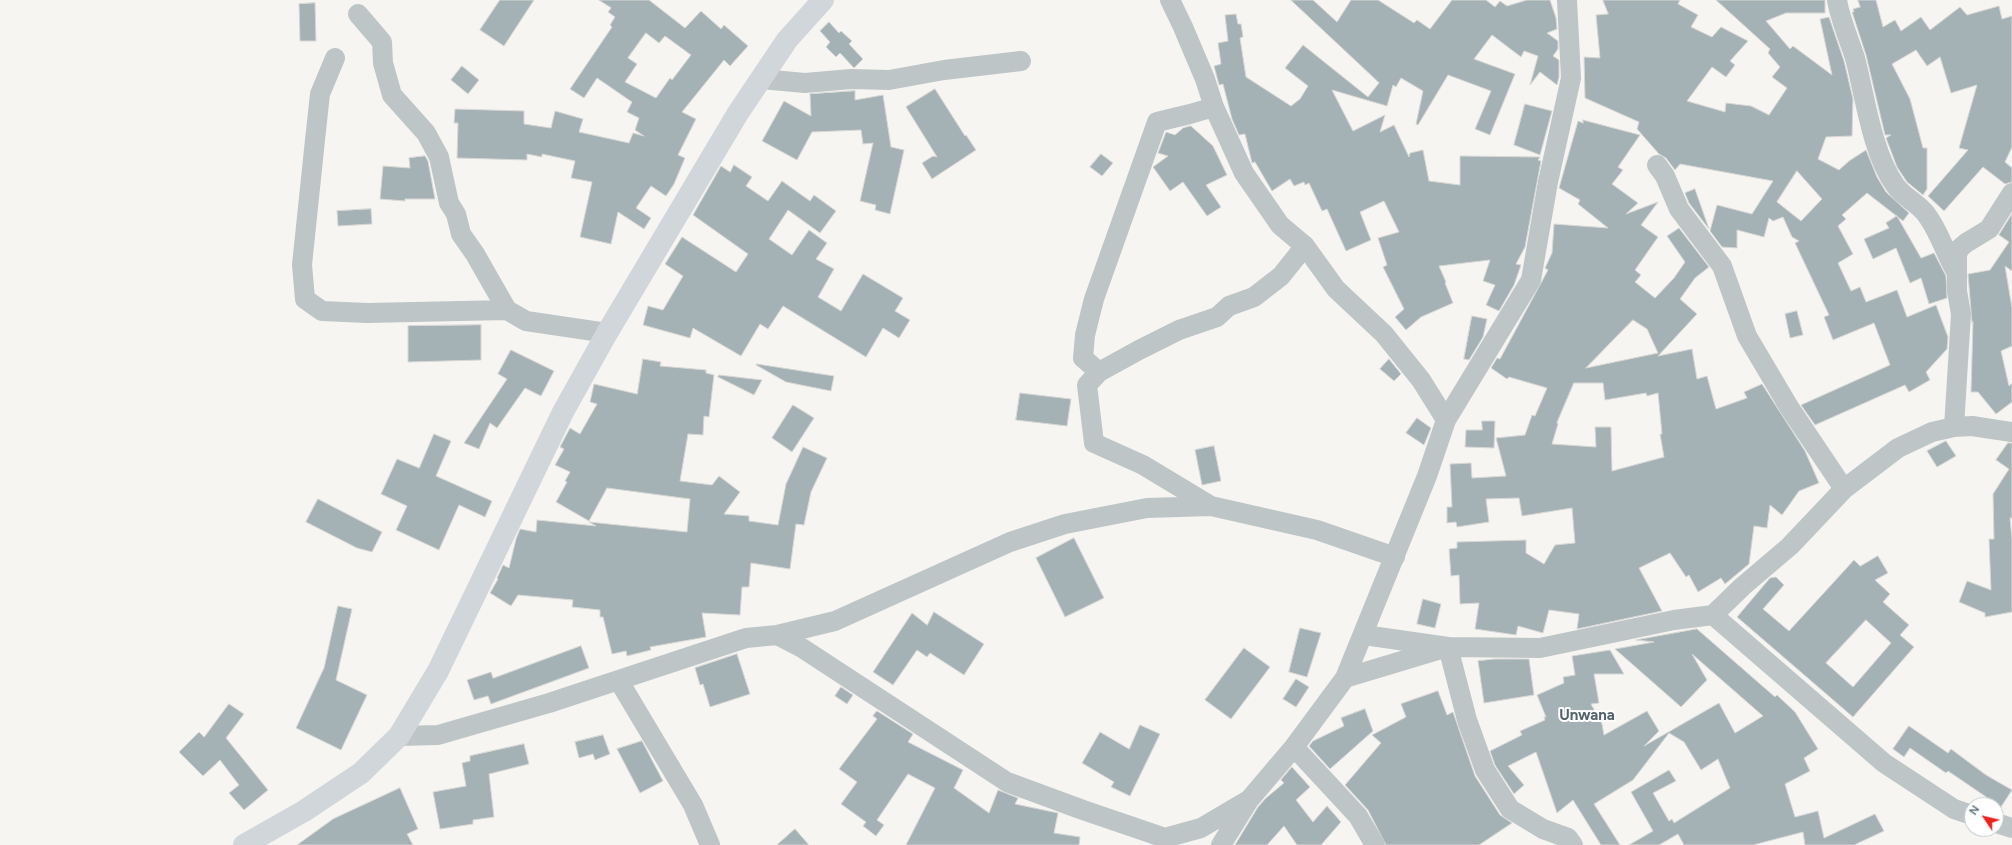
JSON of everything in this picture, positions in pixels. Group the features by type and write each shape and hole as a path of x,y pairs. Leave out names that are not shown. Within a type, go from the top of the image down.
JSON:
{"main road":[{"path":"244,845 304,811 361,773 399,736 438,671 563,412 608,333 693,187 761,79 787,40 823,0"}],"street":[{"path":"1170,0 1203,73 1214,107 1244,173 1280,225 1305,246 1336,289 1384,334 1421,380 1446,420"},
{"path":"1221,845 1249,800 1294,747 1345,678 1395,557 1446,420 1531,280 1548,182 1571,78 1567,0"},
{"path":"1837,0 1850,40 1880,154 1895,185 1925,212 1934,224 1947,250 1951,264 1957,273"},
{"path":"358,14 382,42 383,63 392,95 426,133 439,157 449,203 456,214 461,234 475,254 507,310"},
{"path":"335,58 320,94 302,265 305,299 322,312 367,313 507,310 526,320 608,333"},
{"path":"761,79 805,83 851,79 889,80 944,70 1021,60"},
{"path":"1100,372 1083,358 1087,328 1094,299 1156,122 1214,107"},
{"path":"1657,165 1666,176 1679,209 1722,266 1747,336 1789,407 1844,489"},
{"path":"1954,428 1961,314 1957,273 1959,249 1989,229 2012,193"},
{"path":"1211,506 1143,465 1094,443 1087,385 1100,372 1139,350 1179,330 1217,317 1229,306 1254,297 1281,276 1305,246"},
{"path":"1364,635 1448,647 1540,648 1674,620 1713,615 1743,586 1790,546 1844,489 1898,448 1932,432 1954,428 1972,426 2012,432"},
{"path":"399,736 438,735 619,681 746,638 777,635 835,621 1010,542 1065,524 1147,508 1211,506 1317,530 1395,557"},
{"path":"1713,615 1884,764 1954,809 1964,812"},
{"path":"777,635 802,648 1007,782 1083,810 1165,838 1202,828 1249,800"},
{"path":"1345,678 1448,647"},
{"path":"1448,647 1467,720 1485,770 1510,809 1543,829 1568,838 1573,845"},
{"path":"619,681 693,805 710,845"},
{"path":"1294,747 1358,816 1374,845"}],"building":[{"path":"500,0 534,0 504,46 480,30"},
{"path":"599,0 649,0 685,28 701,11 721,29 724,25 748,46 730,66 724,60 682,112 696,119 678,155 685,158 674,184 666,196 651,186 636,208 651,218 644,229 618,212 611,244 580,237 592,182 571,178 575,161 542,154 542,157 527,154 527,160 457,158 458,123 454,123 455,109 524,111 524,124 551,128 555,111 583,119 579,132 629,143 633,133 644,136 635,130 639,118 627,112 632,102 597,78 584,98 570,89 612,27 610,25 615,17 608,12 611,8","holes":["646,33 659,43 665,36 691,55 672,80 670,78 656,98 625,82 637,64 628,58"]},
{"path":"1291,0 1313,0 1337,22 1351,0 1378,0 1414,23 1417,20 1430,29 1452,0 1486,0 1495,7 1500,1 1507,6 1527,0 1550,0 1556,18 1557,29 1547,33 1558,41 1558,49 1553,56 1559,60 1559,77 1557,85 1540,72 1530,85 1538,56 1524,51 1521,57 1492,35 1474,59 1515,74 1490,135 1475,129 1491,91 1448,75 1418,125 1416,124 1423,91 1401,78 1396,87 1393,85 1387,106 1332,90 1353,131 1385,115 1380,132 1394,125 1409,157 1410,153 1423,150 1429,181 1460,185 1460,156 1540,157 1538,160 1541,161 1525,247 1516,264 1521,265 1514,285 1499,311 1486,305 1495,285 1483,281 1490,260 1439,266 1453,303 1421,317 1406,330 1395,317 1404,309 1383,267 1387,265 1378,238 1399,232 1384,201 1360,212 1371,240 1346,251 1327,209 1322,211 1309,183 1305,185 1304,182 1294,186 1290,179 1272,191 1255,162 1252,163 1245,134 1239,135 1232,119 1223,84 1219,85 1214,66 1221,64 1218,43 1228,41 1225,15 1236,14 1238,24 1241,24 1243,37 1240,38 1246,77 1291,106 1300,99 1308,86 1285,68 1303,45 1368,97 1379,83"},
{"path":"1603,0 1680,0 1678,4 1698,15 1691,27 1712,37 1721,27 1748,41 1730,61 1735,65 1726,77 1712,67 1687,101 1725,112 1726,103 1751,106 1769,115 1787,88 1772,77 1780,67 1768,53 1770,49 1716,0 1825,0 1825,13 1786,13 1766,21 1790,49 1793,46 1832,75 1820,19 1829,17 1844,61 1853,99 1852,136 1826,137 1818,159 1839,170 1849,161 1866,150 1877,177 1886,192 1909,213 1903,221 1867,193 1842,215 1846,219 1838,226 1853,254 1838,263 1851,291 1860,287 1866,302 1897,290 1907,317 1936,305 1948,337 1947,349 1926,372 1930,380 1909,392 1905,385 1815,425 1801,405 1890,365 1874,323 1833,340 1824,317 1829,315 1795,243 1799,241 1792,237 1783,217 1773,221 1769,218 1764,237 1737,230 1737,248 1722,247 1710,231 1717,205 1752,214 1773,181 1680,164 1675,170 1666,158 1659,154 1637,129 1639,122 1585,98 1584,57 1600,58 1596,15 1608,14","holes":["1797,171 1822,199 1801,221 1777,202"]},
{"path":"1858,0 1876,0 1883,27 1895,20 1901,31 1921,17 1930,30 1960,7 1967,15 1999,6 2002,19 2012,16 2012,147 2005,162 2012,168 2012,182 2005,184 1983,167 1944,211 1928,196 1968,150 1959,148 1977,85 1951,93 1940,57 1927,66 1916,50 1892,64 1910,99 1923,148 1927,148 1927,189 1923,195 1907,182 1897,167 1886,138 1891,135 1885,135 1866,55 1852,12 1854,12 1853,9 1860,7"},
{"path":"315,3 316,41 300,41 299,4"},
{"path":"829,22 839,33 841,31 852,41 849,44 863,59 854,68 840,53 836,57 826,47 830,42 820,31"},
{"path":"462,66 479,80 468,94 451,80"},
{"path":"935,89 965,136 966,135 976,150 932,179 922,163 933,156 937,157 906,107"},
{"path":"855,91 855,100 883,95 891,147 904,150 890,214 875,210 876,205 860,201 873,143 863,144 861,130 812,132 797,160 762,141 784,101 811,116 810,94"},
{"path":"1525,104 1552,111 1540,155 1514,145"},
{"path":"1583,120 1640,135 1618,167 1623,170 1612,184 1638,203 1626,214 1658,202 1641,225 1658,237 1635,270 1641,275 1635,282 1655,298 1674,278 1685,262 1667,236 1679,228 1709,267 1695,278 1680,299 1697,314 1658,356 1692,349 1697,379 1707,376 1716,409 1747,398 1744,392 1762,384 1805,451 1819,483 1799,491 1782,515 1770,505 1767,528 1754,526 1749,564 1725,584 1721,578 1698,592 1689,575 1686,577 1670,553 1639,568 1662,611 1577,629 1579,614 1549,610 1543,633 1518,626 1516,635 1475,629 1479,603 1460,604 1459,575 1451,576 1449,549 1457,548 1457,542 1526,540 1526,553 1544,564 1555,545 1575,543 1572,508 1522,516 1519,498 1486,499 1489,522 1457,527 1456,522 1447,523 1447,507 1452,507 1450,464 1471,463 1472,478 1506,476 1496,438 1525,435 1532,415 1535,416 1547,388 1509,377 1507,379 1491,368 1497,358 1500,359 1548,270 1545,268 1552,253 1554,224 1608,228 1578,204 1580,200 1559,188 1578,121 1583,123","holes":["1633,320 1647,329 1658,353 1586,368","1574,383 1603,383 1605,400 1646,393 1647,396 1658,393 1662,434 1660,434 1664,457 1612,471 1611,427 1595,427 1596,447 1552,444 1558,424 1557,423"]},
{"path":"1191,126 1213,146 1227,175 1206,185 1221,207 1207,216 1183,182 1170,191 1153,167 1168,156 1158,153 1166,132 1175,135 1183,128"},
{"path":"1101,154 1113,163 1102,176 1090,167"},
{"path":"425,156 428,161 435,199 405,199 405,201 380,199 383,166 410,168 409,158"},
{"path":"734,165 752,177 746,186 768,201 782,181 810,201 814,195 836,211 820,233 788,210 769,239 792,255 809,230 827,243 816,259 834,269 818,297 841,311 863,274 903,298 895,311 910,320 899,338 883,328 866,357 783,306 768,329 760,324 741,356 693,328 690,338 643,325 648,306 663,310 683,276 665,264 682,237 736,272 748,254 693,215 721,166 730,172"},
{"path":"1695,189 1709,229 1689,203 1685,193"},
{"path":"371,209 372,224 338,226 337,211"},
{"path":"2012,214 2012,271 2005,266 2012,308 2012,346 2001,351 2009,386 2012,383 2012,402 1996,414 1978,392 1971,392 1973,321 1972,323 1968,274 1990,270 2009,242 1999,235"},
{"path":"1897,216 1921,258 1934,253 1946,276 1947,298 1929,304 1921,278 1910,283 1896,248 1873,259 1864,239 1889,228 1886,223"},
{"path":"1797,311 1803,335 1790,338 1785,314"},
{"path":"1472,316 1487,319 1483,337 1469,360 1464,359"},
{"path":"481,325 481,360 408,362 408,326"},
{"path":"511,350 554,371 541,396 525,388 497,428 490,423 479,449 464,443 507,379 498,374"},
{"path":"643,359 661,362 660,366 706,370 706,373 714,375 709,417 704,416 703,435 688,434 680,481 712,485 719,476 740,492 724,514 749,516 749,521 778,525 786,484 803,447 827,458 811,492 804,525 796,524 790,569 751,563 749,587 742,587 740,615 702,613 706,637 650,647 651,650 627,656 626,651 612,654 603,617 600,617 600,610 572,607 573,600 518,595 511,606 490,593 498,579 497,578 503,565 509,568 520,529 536,532 537,520 596,526 589,522 687,532 690,499 607,488 589,521 556,502 567,482 565,481 570,472 555,465 564,449 560,447 570,428 580,434 597,404 590,402 594,384 637,394"},
{"path":"1389,359 1401,374 1394,381 1380,369"},
{"path":"756,365 834,376 831,391 786,382"},
{"path":"719,375 762,380 754,395 718,377"},
{"path":"1020,393 1071,399 1067,426 1016,420"},
{"path":"793,405 814,418 792,452 772,438"},
{"path":"1417,418 1431,428 1424,445 1406,433"},
{"path":"1482,421 1495,421 1494,448 1465,447 1466,430 1482,430"},
{"path":"434,434 451,441 436,476 492,501 485,517 459,505 439,550 396,530 407,506 381,494 397,459 419,468"},
{"path":"1946,441 1956,456 1937,467 1927,451"},
{"path":"2008,443 2012,443 2012,518 2010,518 2012,539 2012,612 1985,617 1985,613 1959,602 1967,581 1991,590 1989,539 1994,539 1993,494 2009,469 1996,460"},
{"path":"1214,446 1221,481 1202,485 1195,450"},
{"path":"318,499 382,532 372,552 357,548 306,522"},
{"path":"1074,538 1104,598 1065,617 1036,558"},
{"path":"1878,556 1888,573 1875,580 1890,594 1883,602 1909,625 1900,635 1914,647 1853,717 1737,617 1770,578 1776,577 1784,585 1763,609 1789,631 1854,560 1860,566","holes":["1866,620 1891,643 1853,687 1826,663"]},
{"path":"1423,599 1441,604 1435,628 1417,624"},
{"path":"338,606 352,609 336,680 367,695 341,750 296,728 324,668"},
{"path":"934,612 984,644 964,675 930,653 927,657 917,650 893,685 873,672 912,613 927,625"},
{"path":"1300,628 1321,633 1307,677 1289,672"},
{"path":"1697,629 1775,697 1777,695 1795,712 1818,749 1804,758 1810,771 1785,784 1795,817 1818,811 1824,838 1875,814 1884,831 1854,845 1805,845 1803,832 1753,845 1684,845 1678,834 1659,845 1629,845 1653,831 1631,792 1669,770 1676,781 1653,793 1669,821 1672,819 1674,823 1730,788 1718,759 1701,770 1684,742 1669,733 1633,780 1594,804 1620,845 1601,845 1573,800 1557,813 1536,752 1508,766 1524,785 1514,794 1495,765 1490,751 1522,735 1520,731 1545,720 1544,717 1546,717 1537,695 1564,683 1563,677 1575,675 1572,656 1610,650 1624,674 1594,674 1599,703 1591,704 1602,724 1604,735 1647,711 1659,731 1644,746 1719,703 1735,733 1763,716 1692,654 1707,680 1681,707 1615,649 1654,642 1636,640"},
{"path":"581,646 589,668 491,704 488,696 474,700 467,680 491,672 493,678"},
{"path":"1244,648 1270,667 1231,719 1205,700"},
{"path":"737,654 750,694 710,707 703,684 700,685 695,668"},
{"path":"1495,659 1529,659 1534,695 1484,703 1478,661"},
{"path":"1296,679 1309,687 1296,707 1283,699"},
{"path":"841,687 853,695 847,704 835,696"},
{"path":"1438,691 1447,715 1453,712 1475,776 1500,815 1512,823 1479,845 1386,845 1368,810 1345,785 1381,743 1372,735 1406,717 1401,704"},
{"path":"229,704 244,714 226,738 268,790 244,810 229,793 239,785 220,760 203,776 179,752 199,732 204,737"},
{"path":"1365,709 1373,731 1330,769 1309,746 1313,741 1344,726 1341,718"},
{"path":"877,711 913,734 908,742 963,770 954,788 989,813 998,790 1018,798 1015,804 1058,813 1054,833 1080,837 1079,845 906,845 935,788 908,774 877,820 884,825 876,836 863,826 866,822 841,804 857,782 839,769 877,719 873,716"},
{"path":"1140,725 1160,734 1130,796 1111,787 1114,782 1082,763 1100,732 1129,749"},
{"path":"1909,726 1948,753 1951,749 1986,775 2012,790 2004,802 2004,797 1986,797 1948,771 1946,773 1910,748 1904,757 1893,749"},
{"path":"603,735 610,754 595,760 593,754 579,758 575,742"},
{"path":"642,741 663,781 640,793 617,749"},
{"path":"524,744 529,764 489,774 494,817 473,820 473,824 440,829 433,792 466,786 462,763 470,761 470,756"},
{"path":"1292,767 1310,787 1296,800 1313,822 1327,806 1341,822 1321,845 1297,845 1284,826 1267,845 1235,845 1258,807 1284,783 1281,780"},
{"path":"400,788 418,829 407,834 413,845 297,845 333,819"},
{"path":"795,829 809,845 777,845"}],"district":[{"name":"Unwana","path":"1587,716"}]}
